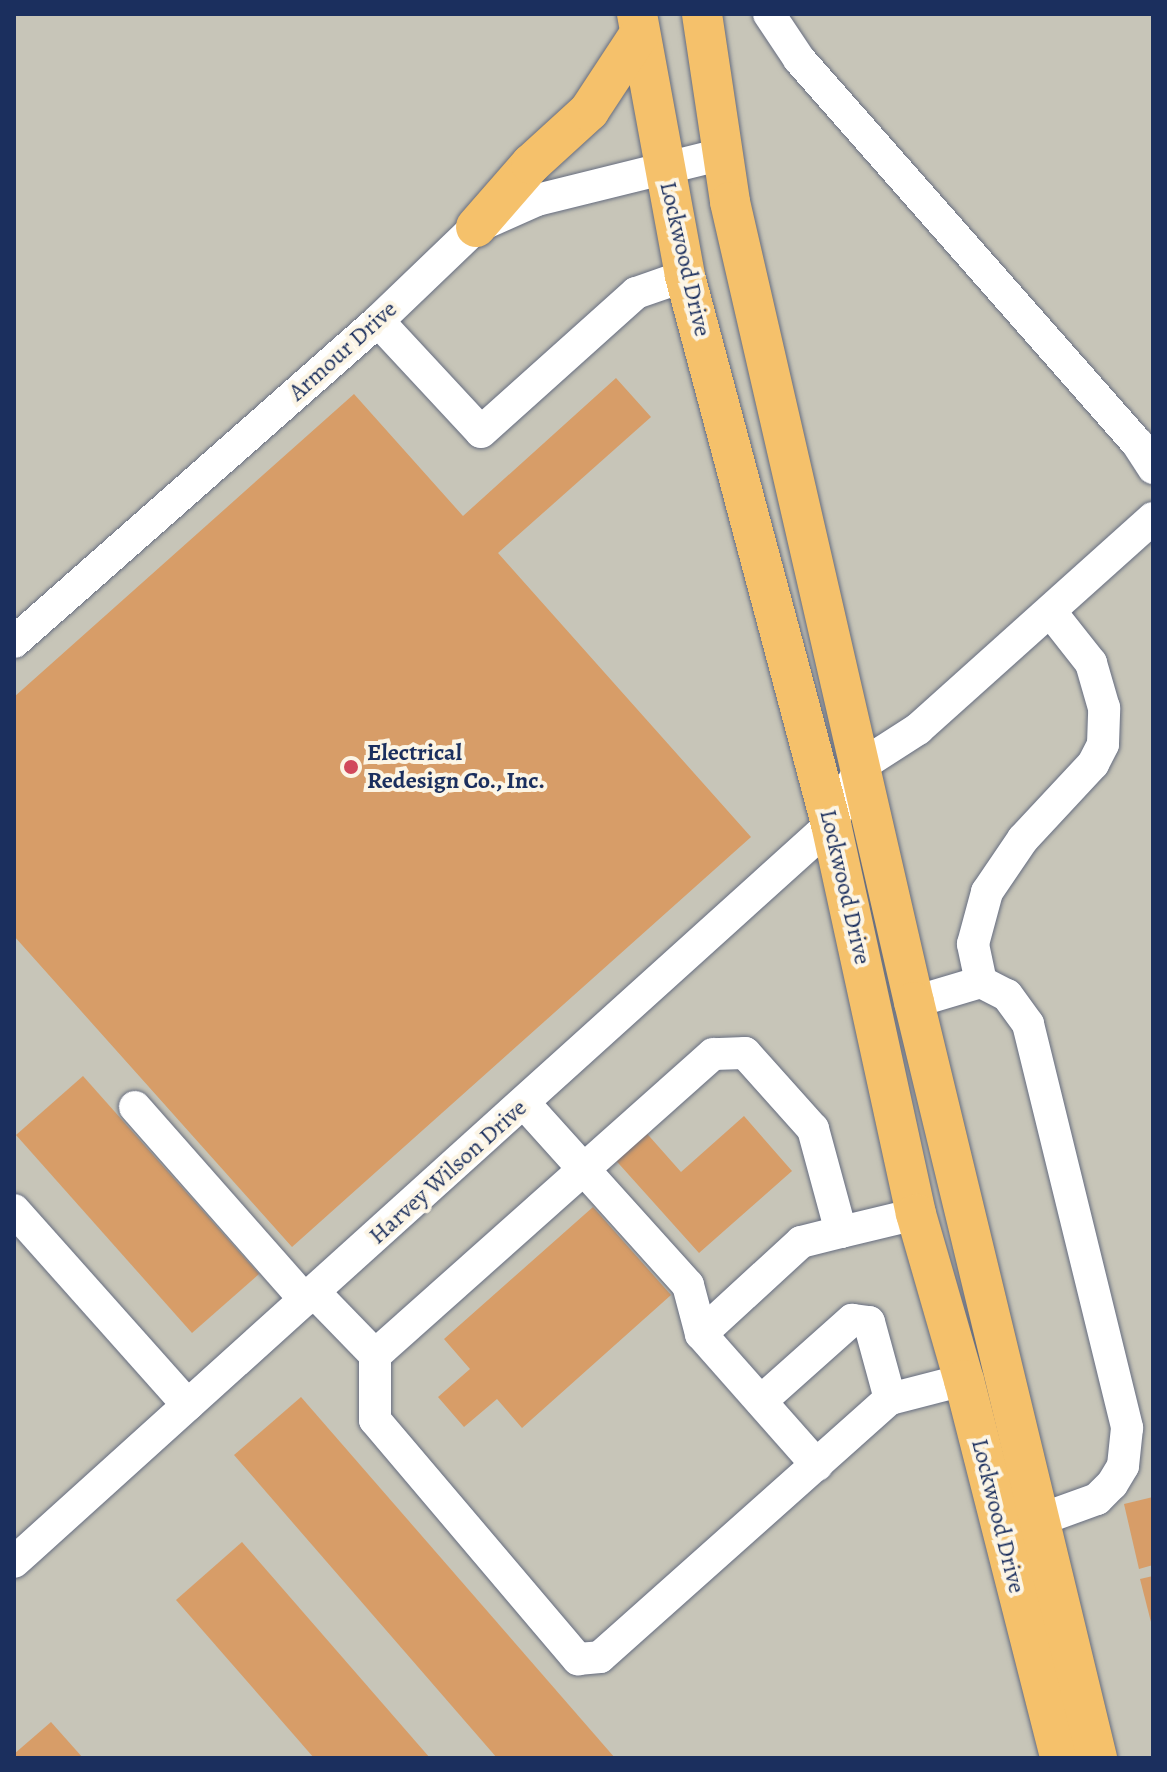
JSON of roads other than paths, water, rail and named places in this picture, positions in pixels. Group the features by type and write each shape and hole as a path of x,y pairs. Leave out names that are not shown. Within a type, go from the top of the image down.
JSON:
{"main road":[{"name":"Lockwood Drive","path":"702,14 723,154 914,1002 1097,1758"},
{"name":"Lockwood Drive","path":"638,24 685,276 831,824 916,1214 964,1380 1060,1758"},
{"path":"476,227 531,164 589,111 638,24"},
{"path":"916,1214 962,1205"},
{"path":"1002,1534 1039,1520"}],"street":[{"path":"769,14 799,59 1137,443 1153,468"},
{"name":"Armour Drive","path":"14,642 378,321 476,227 537,200 664,166 723,154"},
{"path":"378,321 481,432 636,293 685,276"},
{"path":"862,765 918,729 1153,518"},
{"path":"981,982 973,944 987,892 1023,839 1093,764 1103,744 1104,708 1091,663 1050,611"},
{"name":"Harvey Wilson Drive","path":"14,1562 831,824 862,765"},
{"path":"914,1002 981,982 1007,995 1028,1024 1127,1428 1123,1466 1112,1484 1097,1499 1039,1520"},
{"path":"375,1355 713,1054 745,1053 813,1129 841,1232"},
{"path":"524,1103 688,1285 701,1334 817,1465"},
{"path":"135,1107 310,1296 375,1355 375,1420 578,1659 600,1657 890,1399 964,1380"},
{"path":"14,1210 188,1405"},
{"path":"701,1334 801,1242 916,1214"},
{"path":"761,1401 852,1320 869,1322 890,1399"}],"place":[{"name":"Electrical Redesign Co., Inc.","path":"351,767"}]}
